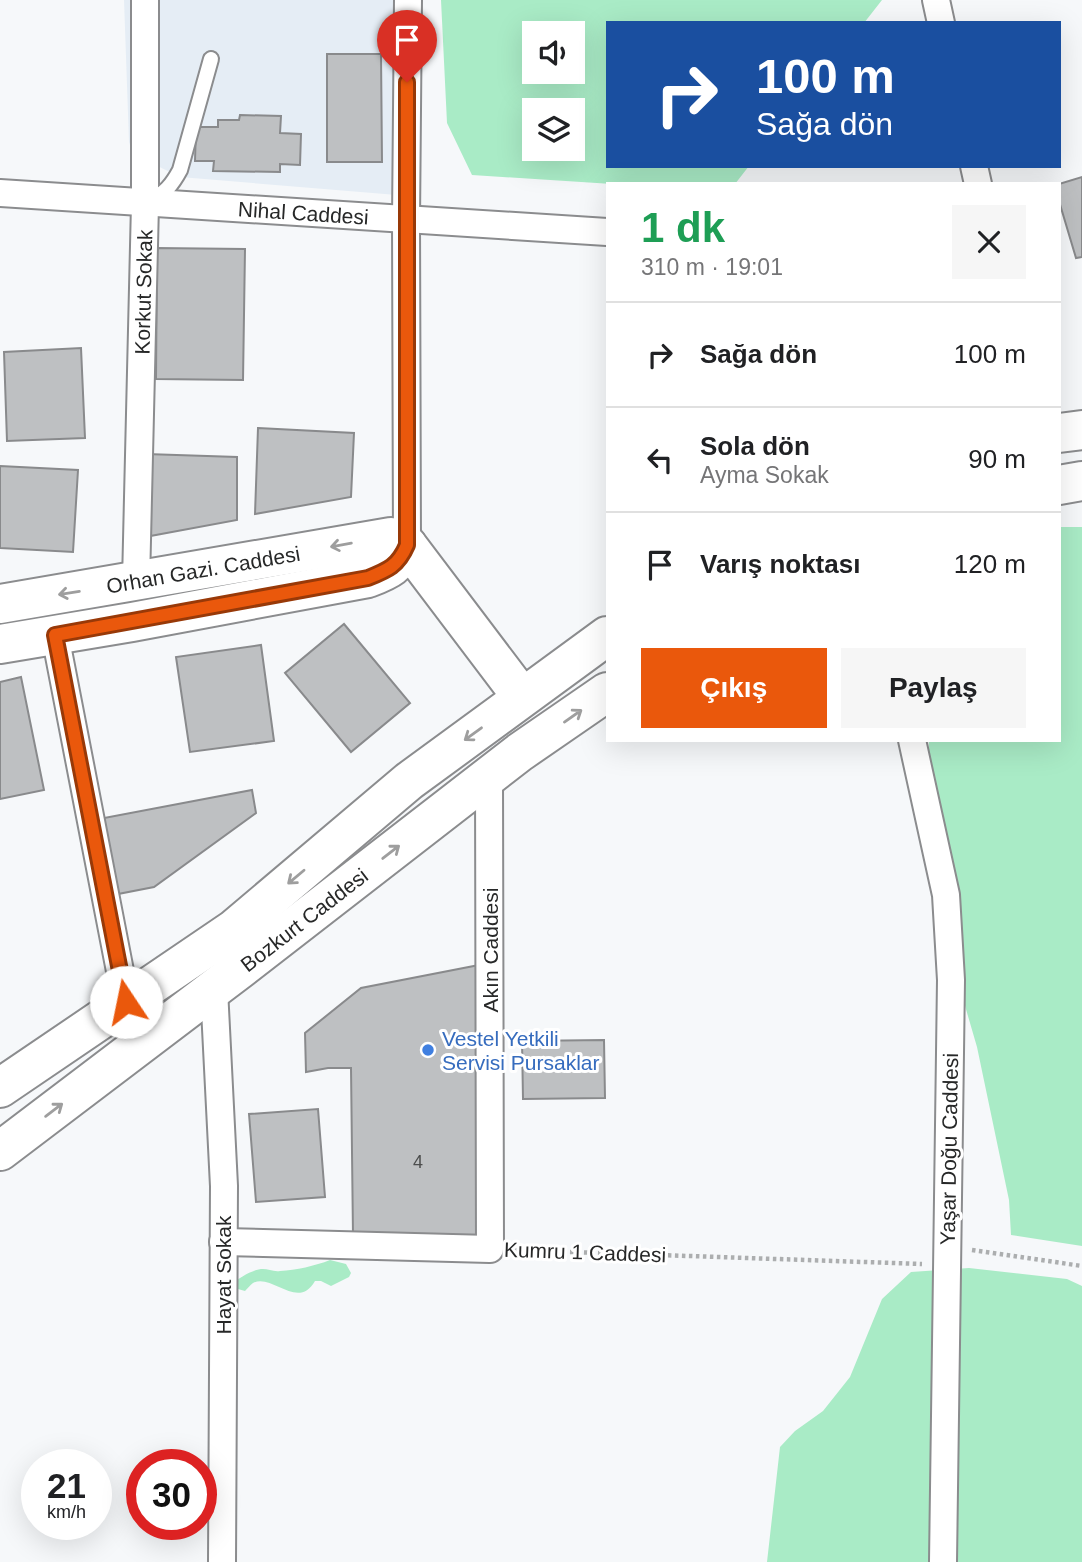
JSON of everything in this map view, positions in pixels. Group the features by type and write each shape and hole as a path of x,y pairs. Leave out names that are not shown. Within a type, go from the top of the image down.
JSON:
{"street":[{"name":"Korkut Sokak","path":"136,582 145,204 145,0"},
{"path":"408,0 405,220 407,545 522,698"},
{"path":"936,0 941,21"},
{"name":"Nihal Caddesi","path":"0,194 606,232"},
{"path":"1061,433 1082,430"},
{"path":"1061,485 1082,481"},
{"name":"Orhan Gazi. Caddesi","path":"0,604 375,539 391,537 407,545 400,560 387,570 368,578 0,644"},
{"path":"55,635 126,1002"},
{"name":"Bozkurt Caddesi","path":"0,1088 234,929 409,781 606,637"},
{"name":"Bozkurt Caddesi","path":"0,1151 489,776 606,693"},
{"name":"Yaşar Doğu Caddesi","path":"912,742 946,895 951,980 943,1562"},
{"name":"Akın Caddesi","path":"489,776 490,1249"},
{"name":"Hayat Sokak","path":"214,989 223,1186 222,1562"},
{"name":"Kumru 1 Caddesi","path":"223,1242 490,1249"}],"lane":[{"path":"145,204 173,184 180,170 211,59"}],"path":[{"name":"Kumru 1 Caddesi","path":"490,1249 947,1256 1082,1266"}],"shaded area":[{"path":"124,0 416,0 409,196 180,177 133,154 129,142"}],"green space":[{"path":"441,0 882,0 866,21 606,21 606,168 747,168 737,182 606,184 472,175 447,123"},
{"path":"1061,527 1082,527 1082,1246 1011,1235 1009,1200 977,1047 940,920 929,742 1061,742"},
{"path":"330,1260 346,1264 351,1273 349,1277 331,1286 315,1281 301,1293 260,1281 253,1283 245,1291 233,1284 246,1274 259,1269 292,1270"},
{"path":"969,1268 1067,1279 1082,1286 1082,1562 767,1562 780,1447 795,1431 823,1411 850,1377 882,1299 911,1272"}],"building":[{"path":"327,54 381,54 382,162 327,162"},
{"path":"240,115 281,116 280,133 301,134 300,165 280,164 280,172 213,171 214,161 195,161 196,127 218,127 218,120 239,120"},
{"path":"1082,177 1082,257 1076,258 1061,208 1061,183"},
{"path":"157,248 245,249 243,380 156,379"},
{"path":"81,348 85,438 7,441 4,352"},
{"path":"258,428 354,433 351,497 255,514"},
{"path":"146,454 237,457 237,520 145,537"},
{"path":"0,466 78,470 73,552 0,548"},
{"path":"344,624 410,703 351,752 285,673"},
{"path":"261,645 274,741 190,752 176,657"},
{"path":"21,677 44,790 0,799 0,682"},
{"path":"252,790 256,813 154,887 118,894 104,818"},
{"path":"479,965 484,1239 353,1235 351,1068 306,1072 305,1033 361,988"},
{"path":"604,1040 605,1098 523,1099 522,1041"},
{"path":"318,1109 325,1197 256,1202 249,1114"}],"place":[{"name":"Vestel Yetkili Servisi Pursaklar","path":"428,1050"}],"route":[{"path":"126,1002 55,635 368,578 387,570 400,560 407,545 407,82"}]}
